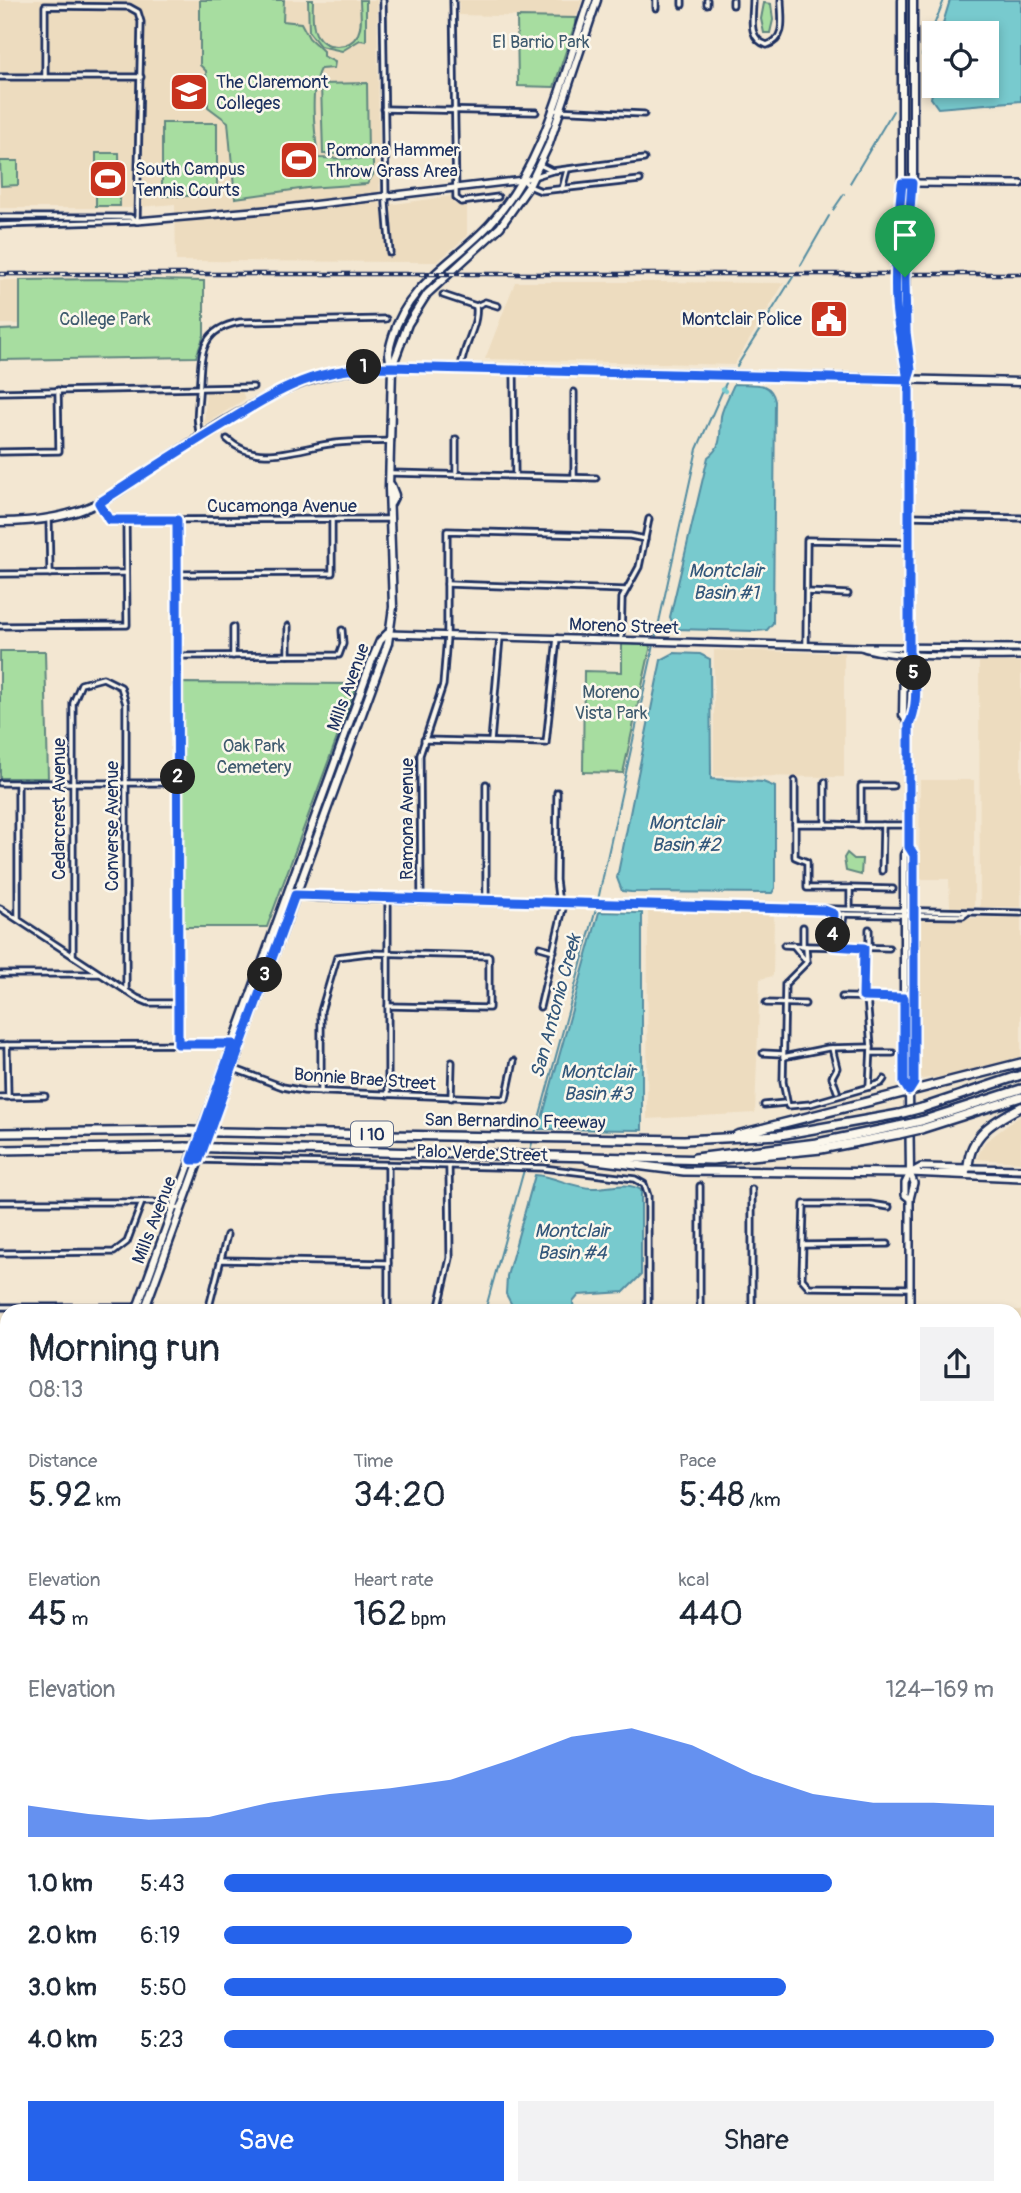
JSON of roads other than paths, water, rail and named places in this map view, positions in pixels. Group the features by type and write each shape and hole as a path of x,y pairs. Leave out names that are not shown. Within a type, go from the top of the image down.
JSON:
{"highway":[{"path":"730,1138 909,1091 964,1080 1021,1063"},
{"name":"San Bernardino Freeway","path":"0,1133 189,1131 551,1138 730,1138 780,1135 899,1114 1019,1076"},
{"path":"921,1125 1021,1089"},
{"name":"San Bernardino Freeway","path":"0,1150 186,1147 685,1160 783,1154 921,1125 1021,1097"},
{"path":"968,1167 970,1149 980,1134 1021,1107"},
{"path":"577,1156 596,1162 684,1171 910,1173"}],"main road":[{"path":"392,367 408,324 427,294 486,240 515,208 536,174 589,0"},
{"path":"555,111 597,0"},
{"path":"901,0 902,183 896,251 896,304 904,370 908,380"},
{"path":"910,1173 909,1091 904,1083 904,855 909,847 909,724 914,716 913,660 909,649 908,380 911,370 906,332 906,250 912,183 913,0"},
{"name":"Mills Avenue","path":"142,1304 340,760 372,660 380,641 387,634 393,607 390,519 391,503 395,495 391,485 392,367 388,357 389,348 399,320 409,303 434,272 480,234 523,180 555,111"},
{"path":"0,522 49,519 99,503 261,399 303,380 340,370 392,367 461,368 1021,382"},
{"path":"909,649 904,661 903,715 909,724"},
{"path":"909,847 914,855 914,1083 909,1091"}],"street":[{"path":"383,0 386,195 390,253"},
{"path":"453,0 457,202 499,197"},
{"path":"656,0 656,8"},
{"path":"753,0 754,35 767,44 780,35 781,0"},
{"path":"45,77 45,6 136,9 141,22 137,221"},
{"path":"0,77 141,77"},
{"path":"384,109 536,112"},
{"path":"555,111 644,114"},
{"path":"0,225 137,221 277,209 523,180 552,171 644,159"},
{"path":"540,165 552,171"},
{"path":"562,189 567,170"},
{"path":"523,180 539,191 640,180"},
{"path":"902,183 1021,184"},
{"path":"0,217 130,217 137,221"},
{"path":"443,295 476,306 485,302 498,306"},
{"path":"461,368 464,348 477,314 476,306"},
{"path":"201,437 196,418 202,352 212,335 240,322 386,320"},
{"path":"514,370 515,476"},
{"path":"0,392 253,387"},
{"path":"0,452 59,452 58,390"},
{"path":"574,392 574,478"},
{"path":"227,439 251,454 270,454 336,443 391,441"},
{"path":"456,439 456,475"},
{"path":"392,473 596,478"},
{"path":"0,626 127,625 126,520 109,520 99,503"},
{"path":"909,516 1021,517"},
{"path":"49,519 50,574"},
{"name":"Cucamonga Avenue","path":"126,520 390,519"},
{"path":"621,640 625,590 639,567 649,519"},
{"path":"177,520 178,1044"},
{"path":"178,573 332,573 332,520"},
{"name":"Ramona Avenue","path":"421,901 420,755 443,685 447,636 447,531 630,536 645,539"},
{"path":"806,645 807,540 909,542"},
{"path":"0,574 126,573"},
{"path":"447,584 625,590"},
{"path":"807,592 848,594"},
{"path":"288,626 288,656"},
{"path":"233,627 233,656"},
{"path":"178,656 339,655 343,650 342,630"},
{"name":"Moreno Street","path":"387,634 806,645 1021,656"},
{"path":"491,741 500,637"},
{"path":"424,740 546,743 557,638"},
{"name":"Moreno Street","path":"909,649 1021,648"},
{"name":"Cedarcrest Avenue","path":"73,956 73,697 81,684 99,678"},
{"name":"Converse Avenue","path":"99,678 118,684 126,698 127,991"},
{"path":"795,781 795,857 807,862 807,888 893,889"},
{"path":"825,782 825,824"},
{"path":"0,783 178,783"},
{"path":"18,783 19,919"},
{"path":"486,784 486,902"},
{"path":"861,825 861,786 893,786"},
{"path":"540,1007 562,904 556,880 557,792"},
{"path":"795,824 909,825"},
{"path":"882,871 883,825"},
{"path":"850,888 850,908"},
{"path":"291,895 421,901 824,910 850,908 904,912"},
{"name":"Ramona Avenue","path":"388,900 388,1095"},
{"path":"0,908 149,1003 179,1003"},
{"path":"824,910 834,914 1021,913"},
{"path":"833,946 834,914"},
{"path":"840,946 844,914"},
{"path":"803,927 807,962"},
{"path":"869,929 865,997 871,1050 869,1087"},
{"path":"784,945 889,948"},
{"path":"793,945 807,962"},
{"path":"540,947 554,951"},
{"path":"321,1092 321,1011 337,957 388,954 489,956 489,1008 388,1006"},
{"path":"786,1104 783,1055 785,984 807,962"},
{"path":"0,974 101,974"},
{"path":"842,997 904,998"},
{"path":"766,1003 805,1004"},
{"path":"0,1045 236,1045"},
{"path":"8,1045 8,1097"},
{"path":"832,1048 837,1068 832,1077 837,1091"},
{"path":"763,1053 783,1055 832,1048 893,1053"},
{"name":"Bonnie Brae Street","path":"228,1067 283,1087 321,1092 506,1099 514,1061"},
{"path":"451,1099 452,1062"},
{"path":"764,1105 810,1104 881,1083 884,1079"},
{"path":"0,1097 45,1096"},
{"name":"Palo Verde Street","path":"195,1160 521,1167 635,1179 644,1184 648,1196 648,1304"},
{"path":"388,1165 388,1304"},
{"path":"440,1304 450,1258 449,1166"},
{"path":"910,1304 910,1199 905,1195 905,1183 910,1173 920,1167 1021,1169"},
{"path":"930,1176 965,1172 968,1167"},
{"path":"910,1173 1021,1178"},
{"path":"700,1304 701,1186"},
{"path":"752,1189 752,1304"},
{"path":"0,1202 142,1202 176,1208"},
{"path":"0,1253 114,1251 127,1242 142,1202"},
{"path":"889,1207 870,1204 804,1204 804,1285 910,1288"},
{"path":"210,1304 227,1235"},
{"path":"802,1245 888,1244"},
{"path":"221,1259 388,1263"}],"water":[{"path":"950,0 1021,0 1021,101 938,108 931,98 999,98 999,21 944,21"},
{"name":"Montclair Basin #1","path":"734,384 765,387 773,394 775,401 773,623 767,630 755,631 675,629 670,617 708,457 719,443 722,412"},
{"name":"Montclair Basin #2","path":"674,653 700,654 710,659 711,779 763,782 775,787 775,888 772,893 622,891 617,878 661,660"},
{"name":"Montclair Basin #3","path":"599,912 642,913 642,1130 539,1129"},
{"name":"Montclair Basin #4","path":"535,1175 585,1187 624,1185 641,1190 641,1275 624,1292 579,1295 573,1304 511,1304 506,1294 507,1276"}],"waterway":[{"name":"San Antonio Creek","path":"936,21 944,0"},
{"name":"San Antonio Creek","path":"850,183 893,111"},
{"name":"San Antonio Creek","path":"833,210 844,194"},
{"name":"San Antonio Creek","path":"801,265 829,216"},
{"name":"San Antonio Creek","path":"737,366 793,277"},
{"name":"San Antonio Creek","path":"535,1133 596,909 697,449 726,383"},
{"name":"San Antonio Creek","path":"529,1154 533,1139"},
{"name":"San Antonio Creek","path":"487,1304 527,1159"}],"railway":[{"path":"0,274 1021,274"}],"place":[{"name":"The Claremont Colleges","path":"189,92"},
{"name":"Pomona Hammer Throw Grass Area","path":"299,160"},
{"name":"South Campus Tennis Courts","path":"108,179"},
{"name":"Montclair Police","path":"829,319"}],"park label":[{"name":"El Barrio Park","path":"541,42"},
{"name":"College Park","path":"105,319"},
{"name":"Moreno Vista Park","path":"611,702"},
{"name":"Oak Park Cemetery","path":"254,756"}]}
